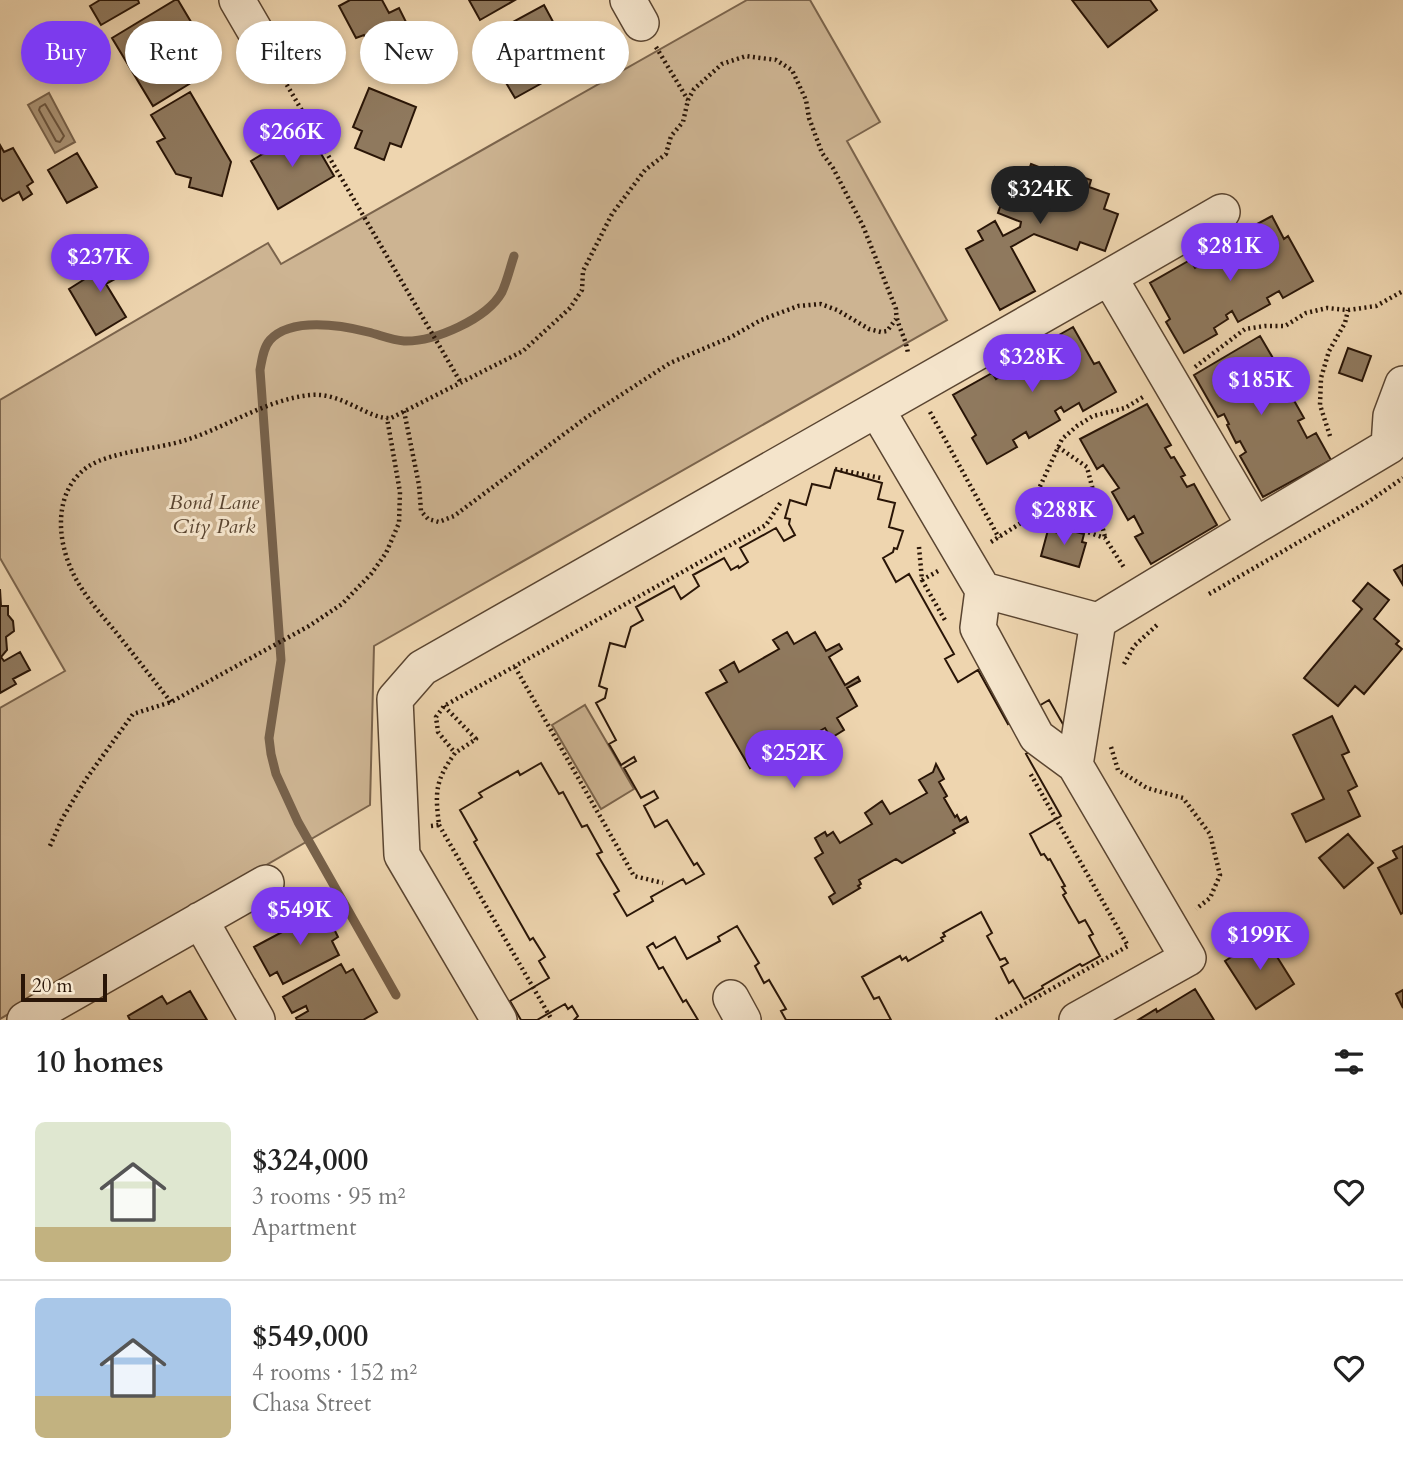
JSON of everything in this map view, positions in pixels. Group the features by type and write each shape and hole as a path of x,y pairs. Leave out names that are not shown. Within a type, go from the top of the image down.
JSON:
{"street":[{"path":"237,0 249,21"},
{"path":"499,1020 402,855 395,699 422,668 1222,212"},
{"path":"1109,277 1255,526"},
{"path":"983,590 1098,621 1396,438 1391,416 1403,384"},
{"path":"877,410 983,590 978,628 1037,737 1075,765 1188,958 1077,1020"},
{"path":"1075,765 1098,621"},
{"path":"25,1020 68,1009 200,920 265,883"},
{"path":"200,920 257,1020"}],"path":[{"path":"635,11 688,100"},
{"path":"171,702 88,598 71,570 61,526 60,507 77,477 96,462 185,440 251,412 311,395 342,398 387,418 523,351 570,308 582,290 583,271 612,214 645,170 666,154 671,136 683,122 688,100 694,89 722,64 746,56 764,57 776,60 792,70 806,100 809,118 822,153 833,168 863,226 896,309 896,319 907,343 908,356"},
{"path":"286,84 461,383"},
{"path":"1193,368 1245,329 1285,326 1306,313 1327,307 1348,310 1376,306 1403,290"},
{"path":"404,411 419,485 421,511 428,519 439,522 454,516 587,417 670,363 712,346 761,320 798,306 821,304 869,329 881,332 887,331 896,319"},
{"path":"1330,436 1320,405 1321,378 1348,310"},
{"path":"989,543 1024,521 1062,439 1093,416 1125,408 1146,396"},
{"path":"928,408 999,538"},
{"path":"50,846 62,819 121,726 132,714 171,702 309,626 342,604 371,574 386,553 399,523 400,492 387,418"},
{"path":"1058,447 1087,467 1105,538 1127,573"},
{"path":"826,473 835,469 887,480"},
{"path":"1204,597 1368,502 1403,478"},
{"path":"455,753 438,732 436,717 444,706 766,525 784,498"},
{"path":"1024,521 1061,523 1105,538"},
{"path":"919,541 922,580 949,628"},
{"path":"922,580 945,568"},
{"path":"1122,668 1134,646 1157,624"},
{"path":"515,667 634,876 663,883"},
{"path":"444,706 476,739 455,753 443,769 436,793 439,825 552,1020"},
{"path":"1111,735 1111,746 1118,770 1147,788 1183,799 1210,834 1220,875 1210,898 1190,914"},
{"path":"1024,761 1128,946"},
{"path":"429,826 439,825"},
{"path":"996,1020 1138,941"}],"green space":[{"name":"Bond Lane City Park","path":"747,0 810,0 880,122 847,141 947,320 374,646 370,805 0,1019 0,708 65,671 0,558 0,400 268,243 281,264 599,84 629,84 629,67"},
{"path":"585,705 634,789 601,809 552,725"}],"water":[{"path":"49,93 75,142 55,153 28,105"}],"building":[{"path":"100,0 138,0 139,3 108,21 99,21 90,6"},
{"path":"178,0 190,21 140,21"},
{"path":"350,0 382,0 389,13 399,8 406,21 360,21 360,36 356,38 339,6"},
{"path":"469,0 515,0 480,20"},
{"path":"1072,0 1150,0 1157,10 1108,47"},
{"path":"544,5 553,21 515,21"},
{"path":"125,30 125,60 112,38"},
{"path":"140,84 189,84 153,106"},
{"path":"507,84 540,84 515,98"},
{"path":"369,88 416,107 401,147 390,143 384,160 355,148 362,131 353,127"},
{"path":"190,92 231,162 222,196 189,187 191,178 176,174 157,142 165,138 151,115"},
{"path":"306,128 334,176 278,209 251,161"},
{"path":"0,145 4,152 13,148 33,182 27,186 32,194 23,200 19,192 3,201 0,197"},
{"path":"77,153 97,187 67,203 48,170"},
{"path":"1031,164 1054,173 1055,167 1091,180 1089,187 1109,194 1104,209 1118,214 1105,251 1080,242 1077,250 1034,234 1011,247 1035,291 1000,310 966,249 983,240 978,231 995,221 1003,236 1020,227 1021,222 998,213 1013,170 1027,175"},
{"path":"1272,216 1284,239 1288,236 1313,281 1283,298 1279,291 1267,298 1270,304 1238,322 1232,311 1226,315 1228,319 1214,328 1217,334 1184,353 1166,322 1170,319 1150,283 1190,260 1195,268 1205,262 1203,257 1221,247 1223,252 1236,245 1233,237"},
{"path":"110,250 124,274 106,284 126,317 96,335 69,289 96,272 91,262"},
{"path":"1073,327 1094,364 1099,362 1116,392 1083,411 1079,403 1064,412 1061,407 1055,411 1060,420 1029,438 1026,432 1013,440 1017,447 987,464 972,438 976,435 953,395 992,373 996,379 1005,373 1003,370 1023,358 1026,362 1035,357 1031,351"},
{"path":"1260,336 1277,365 1270,369 1279,384 1277,385 1282,394 1288,390 1304,418 1298,421 1307,438 1316,433 1331,460 1263,497 1240,456 1246,452 1240,441 1236,443 1224,414 1218,417 1194,375"},
{"path":"1348,348 1371,356 1362,381 1339,373"},
{"path":"1147,404 1171,445 1165,448 1185,475 1181,477 1187,487 1194,484 1217,525 1151,564 1135,537 1143,533 1134,516 1128,520 1112,492 1119,488 1103,465 1097,469 1080,439"},
{"path":"835,470 882,483 878,499 895,503 889,527 903,531 897,549 894,548 893,552 883,558 896,582 909,574 954,654 945,659 958,682 978,670 1008,724 1049,700 1067,731 1026,754 1061,816 1030,834 1041,855 1044,854 1050,859 1065,886 1062,887 1066,893 1063,895 1079,923 1085,920 1093,934 1089,936 1100,956 1082,966 1080,964 1024,999 1013,980 1009,983 1001,967 1008,963 1005,958 1000,960 987,936 992,933 981,912 943,933 943,941 908,961 906,957 902,960 900,956 862,977 874,999 879,997 891,1020 786,1020 781,1011 786,1009 769,980 764,983 755,966 759,963 737,926 718,937 720,941 687,959 675,937 656,948 653,943 647,947 659,969 663,967 683,1002 686,1000 698,1020 574,1020 578,1016 572,1006 568,1009 565,1004 537,1020 521,1020 510,1001 549,978 539,961 545,957 533,938 530,940 474,842 477,840 460,810 482,797 479,793 518,771 520,775 541,763 559,794 563,792 582,827 587,825 602,852 597,854 619,891 614,894 627,916 653,901 651,897 683,879 686,884 704,874 697,863 694,865 667,820 655,827 644,806 658,798 654,791 641,798 624,768 636,761 634,757 621,765 609,744 616,740 596,703 605,698 607,689 599,686 610,643 625,647 631,627 643,620 636,607 674,586 681,599 699,586 693,575 724,558 731,570 738,566 739,568 748,562 740,548 776,528 784,541 795,535 789,524 790,519 785,518 790,500 806,505 812,484 830,488","holes":["787,632 794,644 815,632 826,651 839,644 842,649 829,657 845,685 858,677 860,681 847,688 857,706 837,718 844,730 831,738 825,728 784,751 789,760 776,767 770,756 750,768 706,693 727,682 720,670 734,662 739,672 779,649 773,640","936,764 944,779 939,782 947,796 944,798 955,817 957,815 960,821 966,817 968,822 953,830 955,833 902,863 896,859 859,880 860,888 833,904 829,897 835,893 815,858 823,853 815,838 825,832 827,836 833,832 840,843 872,824 865,813 882,801 890,814 927,793 919,780 933,772"]},
{"path":"835,470 882,483 878,499 895,503 889,527 903,531 897,549 894,548 893,552 883,558 896,582 909,574 954,654 945,659 958,682 978,670 1008,724 1049,700 1067,731 1026,754 1061,816 1030,834 1041,855 1044,854 1050,859 1065,886 1062,887 1066,893 1063,895 1079,923 1085,920 1093,934 1089,936 1100,956 1082,966 1080,964 1024,999 1013,980 1009,983 1001,967 1008,963 1005,958 1000,960 987,936 992,933 981,912 943,933 943,941 908,961 906,957 902,960 900,956 862,977 874,999 879,997 891,1020 786,1020 781,1011 786,1009 769,980 764,983 755,966 759,963 737,926 718,937 720,941 687,959 675,937 656,948 653,943 647,947 659,969 663,967 683,1002 686,1000 698,1020 574,1020 578,1016 572,1006 568,1009 565,1004 537,1020 521,1020 510,1001 549,978 539,961 545,957 533,938 530,940 474,842 477,840 460,810 482,797 479,793 518,771 520,775 541,763 559,794 563,792 582,827 587,825 602,852 597,854 619,891 614,894 627,916 653,901 651,897 683,879 686,884 704,874 697,863 694,865 667,820 655,827 644,806 658,798 654,791 641,798 624,768 636,761 634,757 621,765 609,744 616,740 596,703 605,698 607,689 599,686 610,643 625,647 631,627 643,620 636,607 674,586 681,599 699,586 693,575 724,558 731,570 738,566 739,568 748,562 740,548 776,528 784,541 795,535 789,524 790,519 785,518 790,500 806,505 812,484 830,488"},
{"path":"1064,529 1084,534 1082,542 1086,543 1079,567 1041,556 1048,530 1062,534"},
{"path":"1403,565 1403,585 1394,570"},
{"path":"1368,583 1389,600 1374,619 1399,641 1396,644 1402,649 1364,694 1355,686 1338,706 1304,678 1362,609 1353,601"},
{"path":"0,589 1,606 8,606 8,615 13,621 14,631 6,637 7,650 1,657 4,661 20,652 30,670 13,679 16,684 0,693"},
{"path":"1332,716 1349,752 1342,755 1357,786 1348,791 1360,816 1306,842 1292,814 1324,799 1293,735"},
{"path":"1348,834 1373,863 1344,888 1319,858"},
{"path":"1403,846 1401,914 1378,868 1397,858 1393,851"},
{"path":"322,905 338,937 332,941 339,955 283,984 277,972 270,976 254,947 303,921 300,917"},
{"path":"1264,936 1294,984 1256,1009 1225,961"},
{"path":"341,964 346,973 353,969 377,1012 363,1020 297,1020 296,1018 308,1011 306,1006 292,1013 283,997"},
{"path":"1195,989 1214,1020 1138,1020 1156,1009 1157,1012"},
{"path":"1403,990 1403,1008 1396,994"},
{"path":"190,991 207,1020 130,1020 128,1016 162,996 167,1004"}],"waterway":[{"path":"396,995 298,822 276,774 271,754 269,738 281,660 260,370 263,354 270,340 290,328 331,325 404,341 430,338 459,327 495,302 504,288 514,256"}]}
